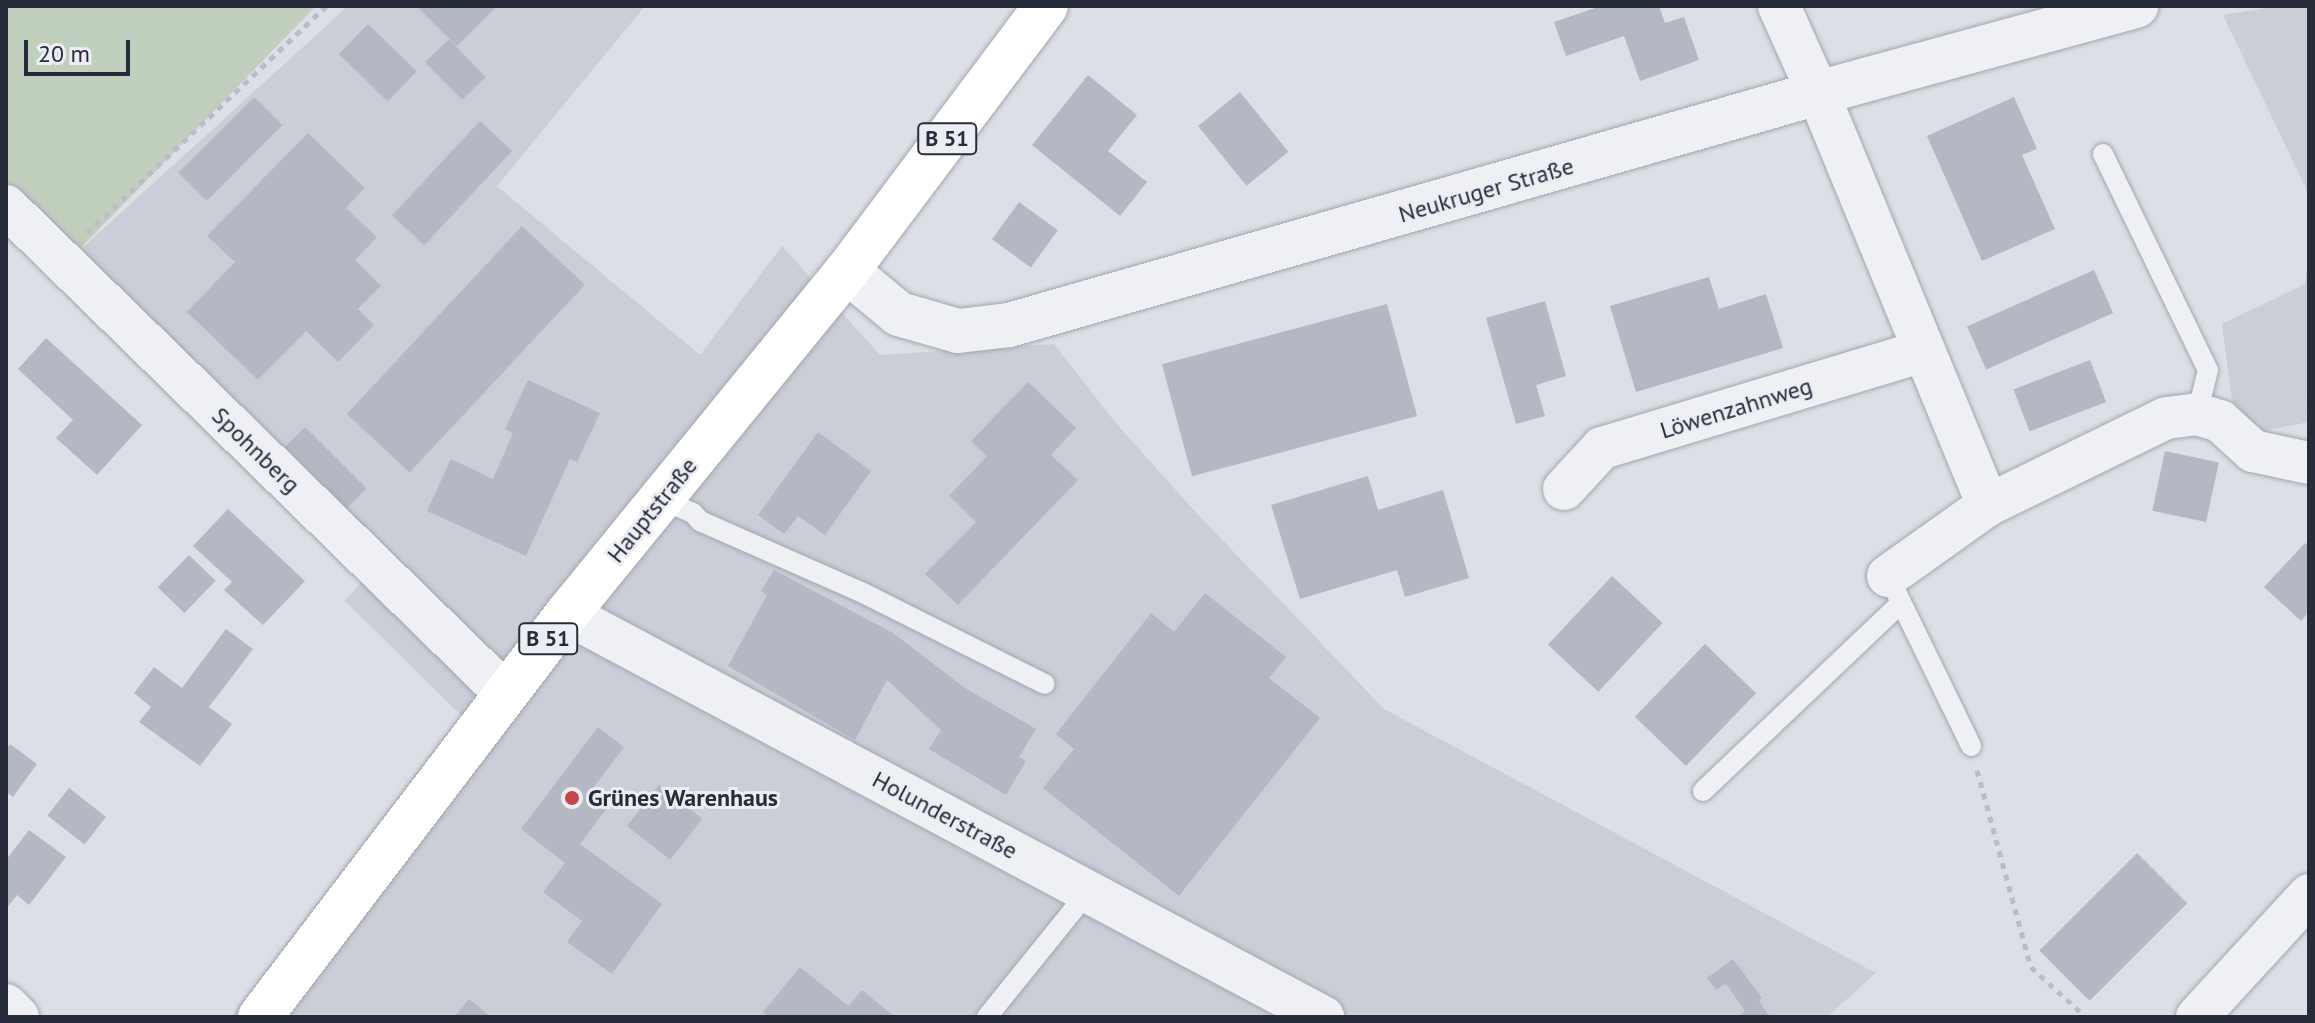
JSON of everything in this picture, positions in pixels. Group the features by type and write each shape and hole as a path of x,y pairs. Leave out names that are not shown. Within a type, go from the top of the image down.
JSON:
{"main road":[{"name":"Hauptstraße","path":"260,1017 567,614 847,271 1046,6"}],"street":[{"path":"1779,6 1988,505"},
{"name":"Neukruger Straße","path":"847,271 899,314 958,331 1009,325 1818,93 2136,6"},
{"name":"Spohnberg","path":"6,206 506,694"},
{"name":"Löwenzahnweg","path":"1564,489 1602,448 1924,351"},
{"path":"1894,589 1988,505 2166,418 2197,414 2220,421 2253,451 2309,463"},
{"name":"Holunderstraße","path":"567,614 1088,892 1311,1015"},
{"path":"2197,1017 2309,895"},
{"path":"6,1005 18,1017"}],"lane":[{"path":"2103,154 2208,370 2197,414"},
{"path":"661,499 693,513 700,521 863,593 1045,684"},
{"path":"1703,791 1894,589 1971,746"},
{"path":"987,1017 1088,892"}],"path":[{"path":"60,259 326,6"},
{"path":"1971,746 2031,967 2086,1017"}],"shaded area":[{"path":"348,6 645,6 497,186 700,355 782,246 880,355 1054,344 1115,422 1190,506 1384,709 1876,973 1827,1017 231,1017 461,715 345,601 381,560 69,260"},
{"path":"2279,6 2309,6 2309,195 2223,15"},
{"path":"2309,249 2309,395 2306,399 2309,422 2262,431 2232,401 2222,324 2305,284"}],"green space":[{"path":"6,6 316,6 69,260 6,193"}],"building":[{"path":"416,6 497,6 457,46"},
{"path":"1601,6 1659,6 1665,23 1684,17 1699,60 1640,81 1624,36 1566,56 1554,22"},
{"path":"368,24 417,71 388,101 339,54"},
{"path":"449,39 486,77 462,100 425,62"},
{"path":"1088,75 1137,115 1108,151 1147,182 1120,216 1032,145"},
{"path":"1240,92 1288,152 1246,186 1198,126"},
{"path":"254,97 282,125 207,201 178,173"},
{"path":"2014,97 2037,149 2022,155 2055,229 1982,261 1927,136"},
{"path":"480,121 512,151 424,245 392,215"},
{"path":"308,133 365,188 346,208 377,237 355,260 381,286 358,309 374,325 338,362 306,331 258,380 187,312 235,262 207,236"},
{"path":"1019,202 1058,230 1031,267 992,239"},
{"path":"522,226 585,285 410,473 347,414"},
{"path":"2094,270 2113,313 1986,369 1967,327"},
{"path":"1709,277 1719,309 1766,294 1783,348 1636,392 1610,306"},
{"path":"1545,301 1566,376 1536,385 1545,416 1516,424 1486,318"},
{"path":"1387,304 1417,416 1192,476 1162,364"},
{"path":"46,338 142,425 97,475 56,438 73,420 18,369"},
{"path":"2090,360 2106,402 2030,431 2013,389"},
{"path":"528,380 600,413 577,462 570,459 526,556 427,511 451,459 493,479 513,433 505,429"},
{"path":"1028,382 1076,428 1051,455 1078,480 958,605 925,574 976,522 949,496 987,456 971,441"},
{"path":"305,427 367,489 347,508 285,447"},
{"path":"818,432 871,471 825,535 798,516 784,534 758,515"},
{"path":"2165,451 2219,462 2206,522 2152,511"},
{"path":"1368,476 1378,510 1443,490 1469,578 1405,597 1397,570 1300,599 1271,505"},
{"path":"228,509 305,581 263,625 224,590 232,582 193,546"},
{"path":"2305,543 2309,547 2309,612 2301,621 2264,587"},
{"path":"189,555 216,581 184,613 158,587"},
{"path":"774,570 893,633 965,688 1036,729 1019,757 1026,761 1006,795 929,749 941,730 887,680 855,740 728,666 767,595 761,591"},
{"path":"1612,576 1662,623 1598,692 1548,645"},
{"path":"1205,593 1286,657 1269,678 1320,718 1179,896 1043,788 1074,749 1056,734 1151,613 1174,632"},
{"path":"226,629 253,649 209,707 232,724 200,766 139,722 151,707 134,693 154,667 182,688"},
{"path":"1705,644 1756,693 1686,766 1635,717"},
{"path":"598,727 624,747 591,791 609,805 580,844 662,904 612,974 567,942 582,921 543,892 565,863 521,829"},
{"path":"10,744 37,764 13,797 6,792 6,750"},
{"path":"659,785 702,819 670,860 627,826"},
{"path":"69,788 106,817 84,845 47,816"},
{"path":"29,830 66,857 29,905 17,895 6,909 6,860"},
{"path":"2137,853 2187,903 2090,1001 2039,951"},
{"path":"1733,959 1762,998 1759,1001 1770,1017 1737,1017 1745,1011 1726,984 1716,990 1707,978"},
{"path":"800,967 848,1006 862,990 895,1017 769,1017 763,1012"},
{"path":"469,999 491,1017 454,1017"}],"place":[{"name":"Grünes Warenhaus","path":"572,798"}]}
